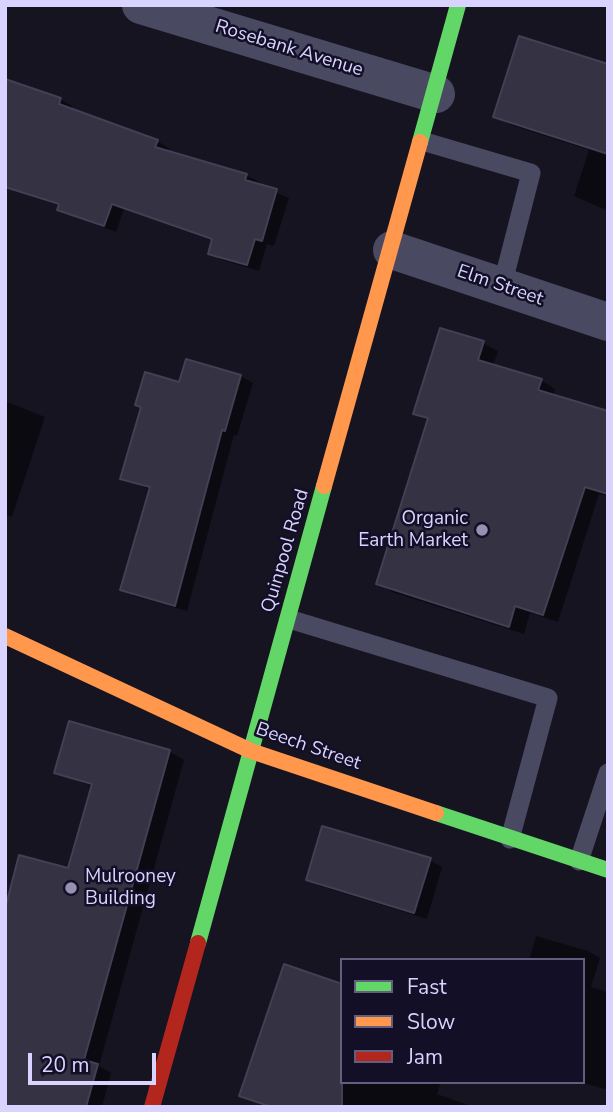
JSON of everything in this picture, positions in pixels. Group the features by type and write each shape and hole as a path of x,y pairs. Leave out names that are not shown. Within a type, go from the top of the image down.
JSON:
{"main road":[{"name":"Quinpool Road","path":"152,1107 436,94 458,5"},
{"name":"Beech Street","path":"5,636 251,751 608,870"}],"street":[{"name":"Rosebank Avenue","path":"141,5 436,94"},
{"name":"Elm Street","path":"392,250 608,322"}],"lane":[{"path":"422,141 531,173 502,286"},
{"path":"289,619 548,698 510,839"},
{"path":"579,861 608,772"}],"building":[{"path":"519,36 608,64 608,154 493,117"},
{"path":"5,79 61,98 59,104 158,140 155,147 247,174 245,180 277,189 262,241 255,239 247,265 208,254 212,239 112,204 104,226 57,210 59,204 5,187"},
{"name":"Organic Earth Market","path":"440,328 484,341 478,360 542,379 538,390 608,411 608,494 585,487 543,615 515,606 509,627 376,584 428,418 413,414"},
{"path":"186,359 241,375 225,431 222,430 175,606 120,590 150,487 120,479 141,407 135,405 145,372 179,382"},
{"path":"69,721 170,750 84,1060 98,1064 86,1107 5,1107 5,909 19,855 68,868 92,784 54,773"},
{"path":"322,826 431,858 414,913 306,880"},
{"path":"284,964 340,983 342,1107 272,1107 239,1096"}],"traffic: fast":[{"path":"420,142 458,5"},
{"path":"198,943 324,486"},
{"path":"436,813 608,870"}],"traffic: slow":[{"path":"324,486 420,142"},
{"path":"5,636 251,751 436,813"}],"traffic: jam":[{"path":"152,1107 198,943"}],"place":[{"name":"Organic Earth Market","path":"482,530"},
{"name":"Mulrooney Building","path":"71,888"}]}
